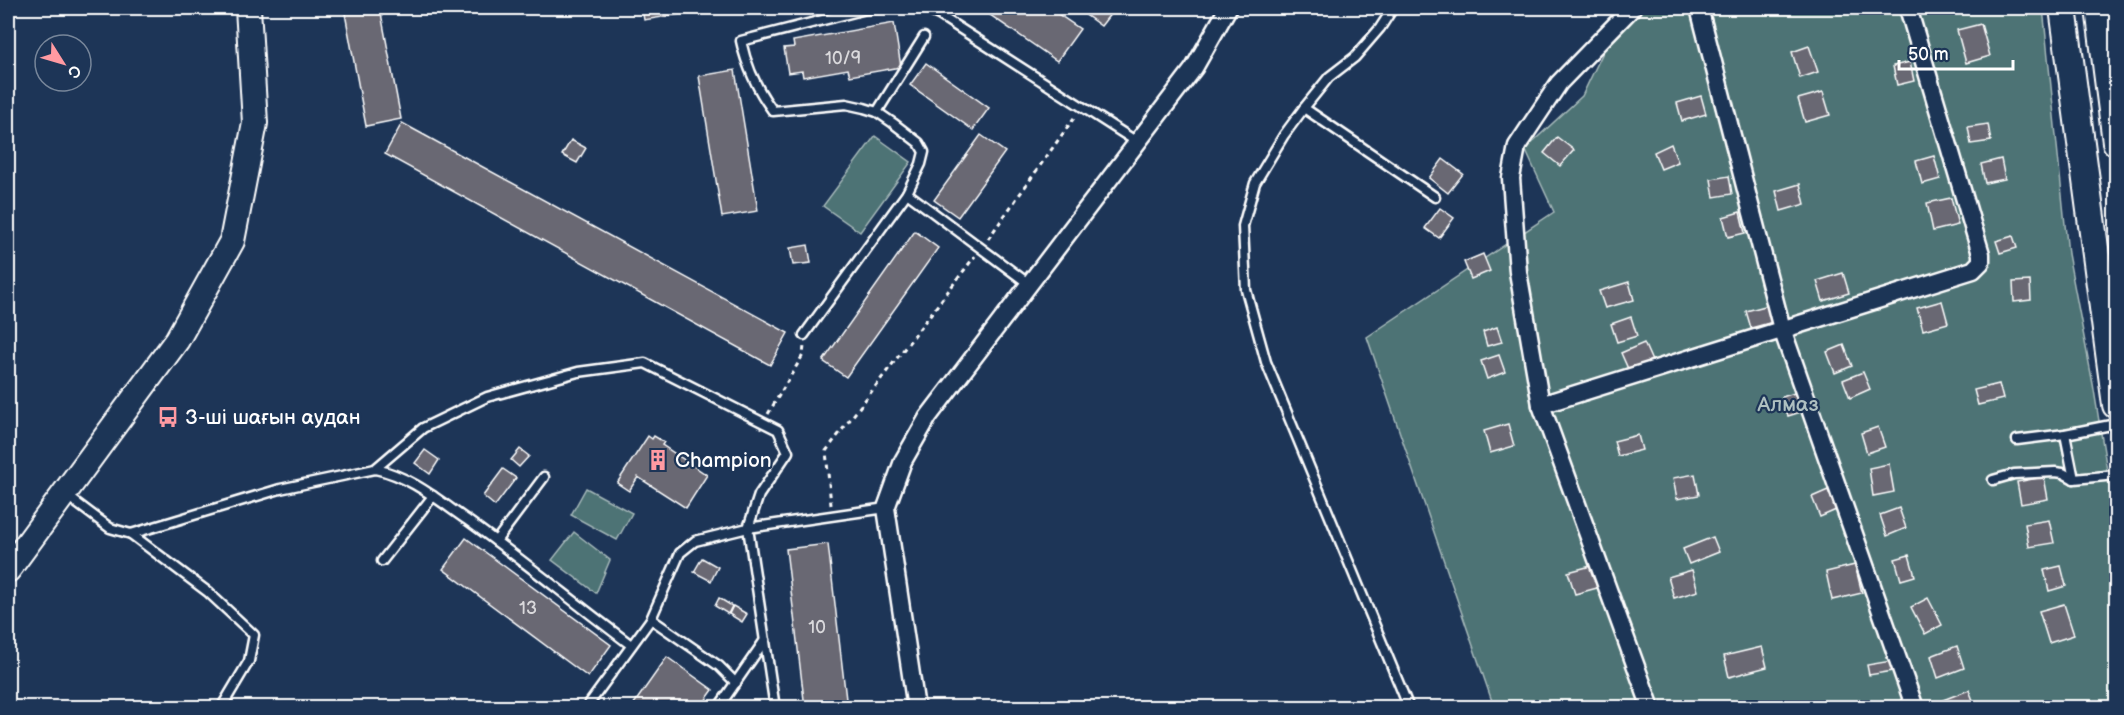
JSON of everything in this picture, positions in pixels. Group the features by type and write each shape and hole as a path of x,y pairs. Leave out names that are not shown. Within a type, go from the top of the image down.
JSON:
{"main road":[{"path":"2062,8 2116,405"},
{"path":"2098,8 2116,142"}],"street":[{"path":"8,570 177,340 232,241 255,123 248,8"},
{"path":"916,708 886,508 903,461 928,417 1194,68 1228,8"},
{"path":"1632,8 1559,83 1517,146 1511,178 1518,272 1541,405 1651,708"},
{"path":"1699,8 1782,329 1915,708"},
{"path":"1541,405 1973,270 1981,262 1981,254 1908,8"}],"lane":[{"path":"804,335 907,193 921,164 924,152 919,143 877,112 846,104 773,111 744,54 741,41 866,9 880,8"},
{"path":"924,8 939,15 1137,142"},
{"path":"1393,8 1380,28 1355,57 1329,77 1284,135 1255,183 1243,226 1246,290 1266,362 1409,708"},
{"path":"877,112 924,37"},
{"path":"1304,108 1435,197"},
{"path":"907,193 1029,284"},
{"path":"375,469 423,428 487,397 578,372 645,363 778,430 788,452 759,495 748,528 775,708"},
{"path":"2017,440 2116,424"},
{"path":"2065,434 2074,478"},
{"path":"131,534 280,489 375,469 395,473 433,496 496,541 631,645"},
{"path":"1993,480 2014,474 2055,472 2074,478 2116,475"},
{"path":"496,541 544,477"},
{"path":"64,493 110,528 131,534 208,592 254,634 249,661 221,708"},
{"path":"382,561 433,496"},
{"path":"586,708 651,619 680,553 695,541 748,528 886,508"},
{"path":"651,619 719,666 736,683"},
{"path":"718,708 765,640"}],"path":[{"path":"832,516 826,451 981,248 1082,106"},
{"path":"763,423 804,355 804,335"}],"green space":[{"name":"Алмаз","path":"1632,8 2043,8 2068,254 2093,384 2116,526 2116,707 1494,707 1367,337 1554,212 1525,149 1582,96 1618,21"},
{"path":"875,136 911,162 860,232 823,206"},
{"path":"586,488 632,513 617,540 571,515"},
{"path":"574,532 610,560 596,593 552,560"}],"building":[{"path":"344,8 380,8 401,119 366,126"},
{"path":"642,8 681,8 682,14 644,20"},
{"path":"980,8 1049,8 1080,29 1057,61"},
{"path":"1076,8 1115,8 1101,26"},
{"path":"894,23 901,67 850,76 848,69 803,77 802,71 788,73 784,48 794,47 793,41"},
{"path":"1981,24 1990,56 1966,63 1957,30"},
{"path":"1809,46 1818,72 1800,78 1792,52"},
{"path":"1910,62 1914,81 1897,85 1893,66"},
{"path":"926,63 989,108 973,130 910,85"},
{"path":"735,70 758,211 722,217 699,76"},
{"path":"1823,92 1830,115 1805,122 1798,99"},
{"path":"1701,96 1706,114 1682,121 1677,103"},
{"path":"402,123 788,333 770,365 385,154"},
{"path":"1988,124 1991,141 1971,144 1968,127"},
{"path":"981,135 1005,152 958,217 934,200"},
{"path":"1557,137 1574,150 1560,166 1544,153"},
{"path":"571,140 586,148 577,163 562,155"},
{"path":"1671,144 1678,162 1661,169 1654,152"},
{"path":"1934,156 1940,179 1922,184 1916,161"},
{"path":"1443,159 1463,174 1448,193 1429,178"},
{"path":"2001,159 2005,179 1985,183 1981,164"},
{"path":"1729,176 1732,194 1714,197 1711,179"},
{"path":"1800,184 1805,204 1781,211 1776,191"},
{"path":"1951,198 1958,225 1933,231 1927,203"},
{"path":"1440,208 1454,218 1439,238 1425,228"},
{"path":"1740,212 1745,233 1728,237 1723,217"},
{"path":"915,231 938,248 846,377 823,361"},
{"path":"2013,236 2017,248 2000,253 1996,241"},
{"path":"808,245 811,263 793,265 790,248"},
{"path":"1483,254 1490,271 1471,279 1464,262"},
{"path":"1843,273 1849,293 1823,301 1817,281"},
{"path":"2030,281 2031,300 2014,302 2013,282"},
{"path":"1629,282 1634,300 1605,308 1599,291"},
{"path":"1942,301 1948,323 1923,330 1917,308"},
{"path":"1769,305 1773,322 1751,328 1746,311"},
{"path":"1631,317 1637,336 1617,342 1611,324"},
{"path":"1497,327 1502,342 1487,346 1483,332"},
{"path":"1644,343 1652,361 1629,371 1621,353"},
{"path":"1844,345 1852,366 1835,373 1827,352"},
{"path":"1499,355 1505,372 1487,379 1481,361"},
{"path":"1863,372 1870,389 1850,398 1843,380"},
{"path":"1999,384 2003,399 1978,405 1974,390"},
{"path":"1801,391 1807,410 1788,416 1782,397"},
{"path":"1508,424 1514,446 1490,453 1484,431"},
{"path":"1878,427 1885,447 1867,453 1861,433"},
{"path":"1638,435 1642,450 1618,456 1614,441"},
{"name":"Champion","path":"648,436 652,439 654,436 664,442 662,445 707,475 686,508 638,477 629,491 617,483"},
{"path":"520,449 529,456 519,467 511,460"},
{"path":"425,450 439,460 430,474 415,463"},
{"path":"1889,464 1894,492 1873,496 1869,468"},
{"path":"503,469 516,478 495,506 483,496"},
{"path":"1695,474 1699,495 1677,499 1673,478"},
{"path":"2044,477 2048,499 2021,504 2017,482"},
{"path":"1828,490 1836,510 1820,517 1812,497"},
{"path":"1899,508 1906,528 1887,536 1880,515"},
{"path":"2049,520 2054,543 2029,547 2025,524"},
{"path":"1713,537 1719,552 1689,564 1683,549"},
{"path":"466,538 611,645 588,677 443,569"},
{"path":"828,544 847,708 805,708 786,549"},
{"path":"1909,555 1915,576 1901,580 1895,559"},
{"path":"702,558 718,567 711,581 694,572"},
{"path":"1855,565 1862,593 1832,600 1826,572"},
{"path":"1591,566 1597,588 1575,594 1568,572"},
{"path":"2061,566 2066,586 2049,591 2044,570"},
{"path":"1692,570 1698,591 1674,598 1668,577"},
{"path":"719,598 732,606 728,614 715,606"},
{"path":"1928,598 1942,625 1925,634 1911,607"},
{"path":"2064,604 2074,635 2049,643 2039,611"},
{"path":"733,606 747,614 742,622 729,614"},
{"path":"1957,646 1964,668 1938,678 1931,656"},
{"path":"1762,647 1767,667 1729,677 1724,656"},
{"path":"667,657 713,690 700,708 631,708"},
{"path":"1891,661 1893,671 1869,675 1867,665"},
{"path":"1969,690 1976,708 1945,708 1943,700"},
{"path":"1731,702 1733,708 1712,708"}],"place":[{"name":"3-ші шағын аудан","path":"168,417"},
{"name":"Champion","path":"658,460"}]}
